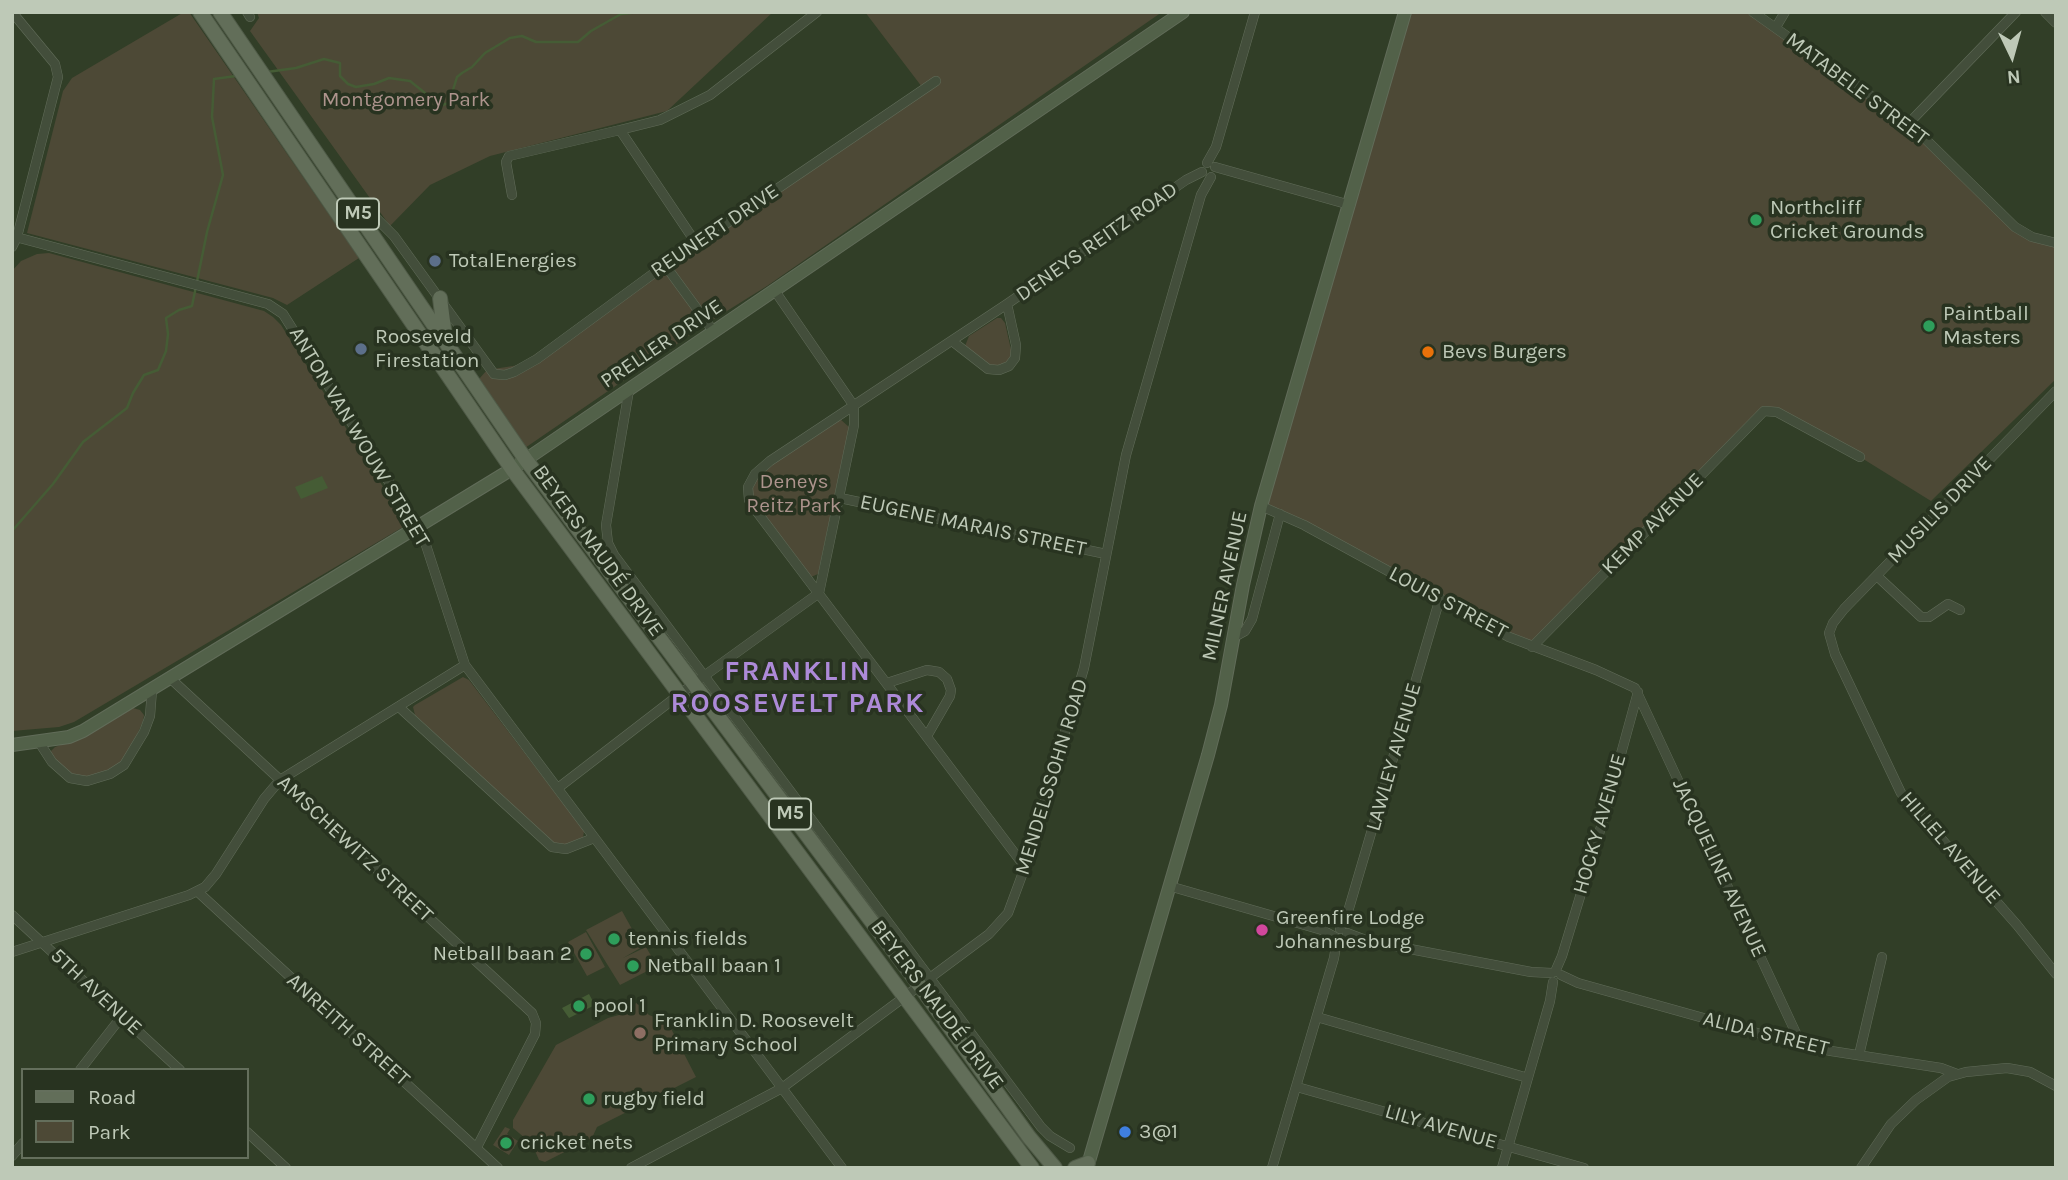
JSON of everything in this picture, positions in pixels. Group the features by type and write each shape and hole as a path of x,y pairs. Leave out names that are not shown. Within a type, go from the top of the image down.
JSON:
{"main road":[{"name":"BEYERS NAUDÉ DRIVE","path":"200,12 512,469 1032,1168"},
{"name":"BEYERS NAUDÉ DRIVE","path":"220,12 526,460 699,680 925,982 1029,1138 1055,1168"},
{"name":"PRELLER DRIVE","path":"12,745 76,734 512,469 1183,12"},
{"name":"MILNER AVENUE","path":"1083,1166 1208,755 1261,506 1405,12"},
{"path":"366,257 381,247"},
{"path":"440,298 446,342"},
{"path":"402,310 417,299"}],"street":[{"path":"12,12 51,59 58,77 12,247"},
{"path":"512,195 506,162 509,156 660,120 710,95 817,12"},
{"name":"MENDELSSOHN ROAD","path":"631,1168 782,1088 999,926 1011,908 1084,668 1126,455 1255,12"},
{"name":"MATABELE STREET","path":"1753,12 1909,123 2015,227 2026,234 2056,243"},
{"path":"1776,27 1785,12"},
{"path":"1909,123 2016,12"},
{"path":"2045,12 2056,23"},
{"name":"REUNERT DRIVE","path":"494,374 514,372 537,359 696,243 936,81"},
{"path":"620,130 696,243"},
{"path":"1209,170 1233,172 1350,205"},
{"name":"DENEYS REITZ ROAD","path":"1025,867 754,508 749,500 748,486 762,467 1007,304 1191,174 1209,170"},
{"name":"BEYERS NAUDÉ DRIVE","path":"349,201 372,214 404,250 494,374"},
{"name":"ANTON VAN WOUW STREET","path":"15,237 268,304 283,314 417,526 426,544 465,665 842,1168"},
{"path":"665,265 714,332"},
{"path":"558,788 699,680 819,593 854,425 854,406 775,291"},
{"name":"DENEYS REITZ ROAD","path":"952,341 988,369 999,370 1009,366 1015,358 1016,345 1007,304"},
{"name":"BEYERS NAUDÉ DRIVE","path":"629,390 606,525 608,543 699,680"},
{"name":"MUSILIS DRIVE","path":"1829,634 1837,617 2056,391"},
{"name":"KEMP AVENUE","path":"1532,647 1764,411 1777,412 1860,457"},
{"name":"EUGENE MARAIS STREET","path":"840,498 1107,554"},
{"name":"LOUIS STREET","path":"1261,506 1440,598 1496,631 1624,681 1638,692"},
{"path":"1234,637 1245,631 1252,619 1280,514"},
{"path":"1877,576 1921,617 1929,617 1948,604 1960,610"},
{"name":"LAWLEY AVENUE","path":"1272,1168 1440,598"},
{"name":"HILLEL AVENUE","path":"1829,634 1835,654 1901,793 2017,925 2056,974"},
{"path":"12,952 198,892 210,882 264,799 281,780 465,665"},
{"path":"887,683 927,670 939,671 947,679 950,696 927,736"},
{"name":"AMSCHEWITZ STREET","path":"170,678 527,1008 536,1023 531,1042 477,1147"},
{"path":"39,742 52,762 69,778 87,781 118,770 144,732 150,716 152,690"},
{"name":"HOCKY AVENUE","path":"1502,1168 1638,692"},
{"name":"JACQUELINE AVENUE","path":"1638,692 1801,1044"},
{"path":"399,707 552,847 566,849 594,838"},
{"name":"ALIDA STREET","path":"1169,886 1368,942 1556,977 1801,1044 1941,1068 1957,1074"},
{"name":"ANREITH STREET","path":"198,892 498,1168"},
{"name":"5TH AVENUE","path":"12,915 178,1068"},
{"path":"1859,1055 1882,957"},
{"name":"BEYERS NAUDÉ DRIVE","path":"925,982 1041,1127 1070,1148"},
{"path":"82,1068 122,1016"},
{"path":"1317,1017 1528,1078"},
{"path":"1861,1168 1891,1124 1916,1100 1940,1082 1957,1074 1994,1069 2022,1070 2043,1077 2056,1086"},
{"name":"LILY AVENUE","path":"1297,1087 1584,1168"},
{"path":"248,1133 286,1168"}],"green space":[{"path":"184,12 189,12 359,258 287,305 273,298 27,233 63,91 72,78"},
{"name":"Montgomery Park","path":"257,12 773,12 667,111 490,156 430,185 390,226 250,31 259,18"},
{"path":"865,12 1162,12 767,286 706,324 522,450 479,379 487,370 519,365 668,267 922,87"},
{"path":"1405,12 1749,12 1909,123 2021,231 2056,241 2056,379 1931,501 1860,457 1777,412 1764,411 1532,647 1261,506"},
{"path":"49,253 264,311 273,317 281,325 404,520 403,527 74,722 59,727 12,731 12,271 21,261 37,254"},
{"path":"1001,318 1005,323 1012,354 1008,363 993,368 965,346 969,336"},
{"name":"Deneys Reitz Park","path":"840,419 849,427 848,433 818,574 811,577 754,508 750,480 755,474"},
{"path":"463,677 469,680 584,831 583,838 569,846 556,846 415,715 415,705"},
{"path":"133,708 144,715 143,721 124,761 115,770 78,779 53,759 51,751 55,747 83,737"},
{"name":"tennis fields","path":"622,911 642,947 623,958 646,947 657,966 620,985 586,930"},
{"name":"Netball baan 2","path":"586,932 605,967 587,976 568,942"},
{"name":"rugby field","path":"637,1003 649,1015 657,1018 664,1015 696,1077 597,1127 592,1138 545,1162 539,1160 532,1144 513,1128 513,1120 556,1045 608,1018 626,1013 630,1010 630,1005"},
{"name":"cricket nets","path":"505,1127 510,1129 507,1134 518,1141 509,1155 493,1145"}],"shaded area":[{"path":"322,476 328,488 301,499 295,487"},
{"name":"pool 1","path":"589,994 595,1005 569,1018 562,1008"}],"waterway":[{"path":"267,72 296,68 324,59 340,63 340,76 348,84 356,87 389,78 410,81 425,93 427,107 442,105 449,103 457,77 472,67 485,53 510,38 522,36 536,42 578,42 591,31 621,14 639,12"},
{"path":"12,531 53,484 83,442 127,408 144,375 158,370 166,351 166,318 192,306 207,232 223,175 212,117 214,79 236,76"}],"place":[{"name":"Northcliff Cricket Grounds","path":"1756,220"},
{"name":"TotalEnergies","path":"435,261"},
{"name":"Paintball Masters","path":"1929,326"},
{"name":"Rooseveld Firestation","path":"361,349"},
{"name":"Bevs Burgers","path":"1428,352"},
{"name":"Greenfire Lodge Johannesburg","path":"1262,930"},
{"name":"tennis fields","path":"614,939"},
{"name":"Netball baan 2","path":"586,954"},
{"name":"Netball baan 1","path":"633,966"},
{"name":"pool 1","path":"579,1006"},
{"name":"Franklin D. Roosevelt Primary School","path":"640,1033"},
{"name":"rugby field","path":"589,1099"},
{"name":"3@1","path":"1125,1132"},
{"name":"cricket nets","path":"506,1143"}],"district":[{"name":"FRANKLIN ROOSEVELT PARK","path":"798,688"}]}
